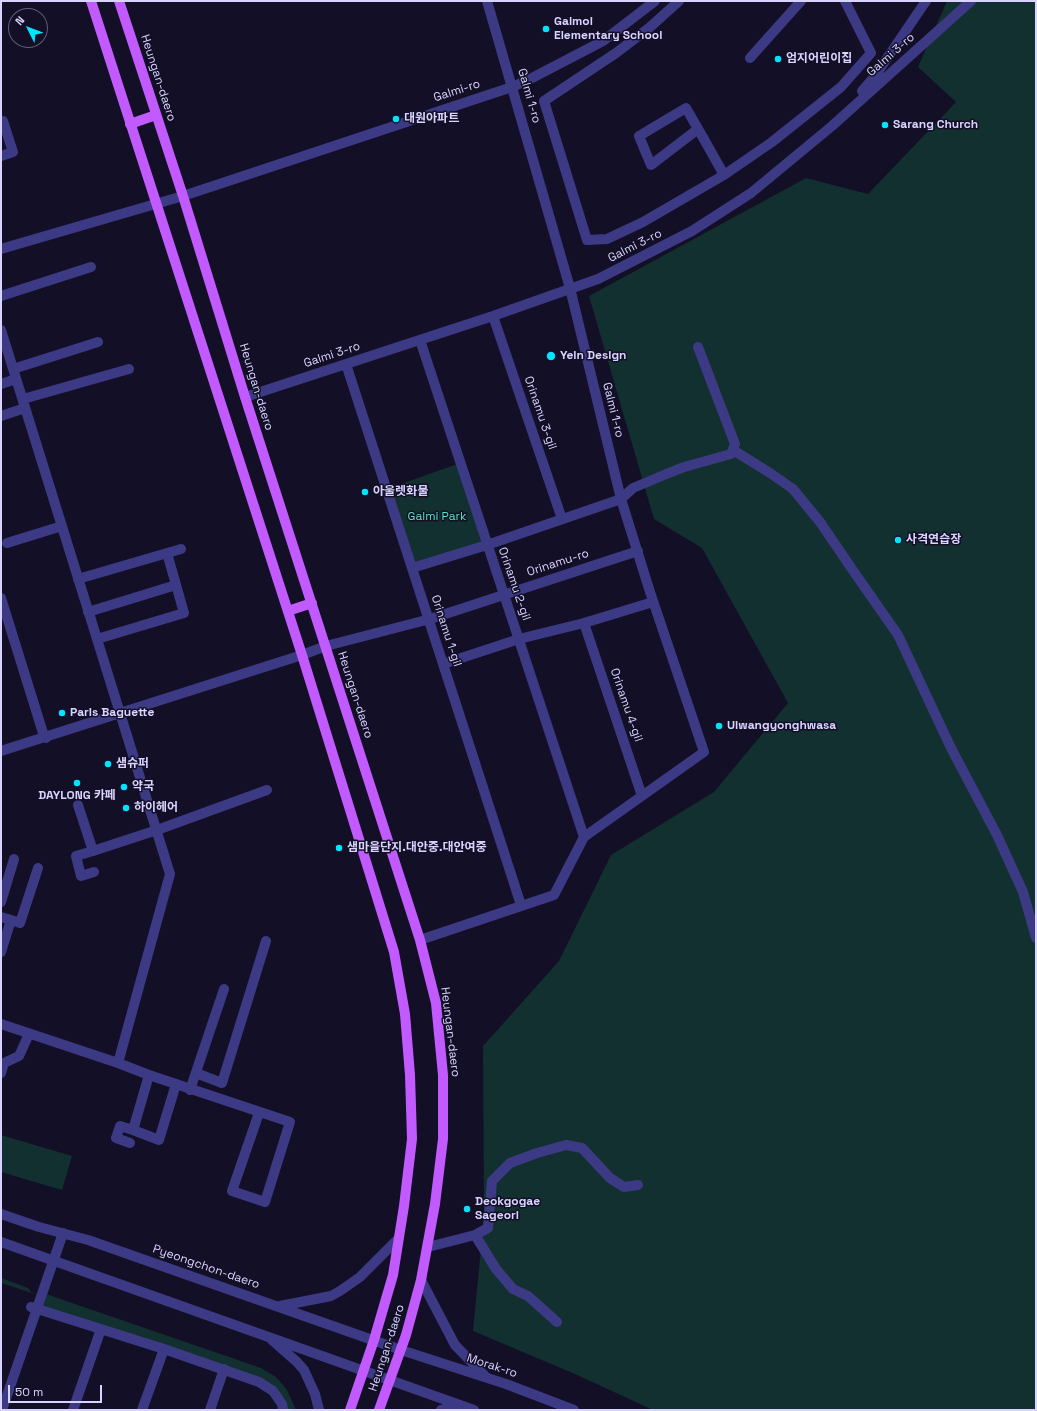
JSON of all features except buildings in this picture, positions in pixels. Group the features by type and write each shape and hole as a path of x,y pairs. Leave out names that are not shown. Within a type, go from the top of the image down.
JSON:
{"main road":[{"name":"Heungan-daero","path":"91,1 302,655 394,952 406,1014 412,1139 404,1206 393,1275 374,1340 350,1410"},
{"name":"Heungan-daero","path":"119,1 183,196 245,397 420,940 436,1003 443,1075 443,1140 435,1204 421,1280 401,1350 379,1410"},
{"path":"130,124 156,115"},
{"path":"288,611 312,603"}],"street":[{"name":"Galmi 1-ro","path":"487,1 570,288 621,499 653,602 704,752 642,796"},
{"name":"Galmi-ro","path":"1,249 183,196 512,87 602,41 655,1"},
{"path":"679,1 649,28 616,53 544,101 587,240 607,240 643,222 724,175 772,142 841,87 871,53 845,1"},
{"path":"750,58 801,1"},
{"path":"832,126 875,76 926,1"},
{"name":"Galmi 3-ro","path":"245,397 493,316 598,279 692,231 751,193 832,126 972,1"},
{"path":"698,130 651,165 639,136 686,108 724,175"},
{"path":"1,156 14,152 3,121"},
{"path":"1,296 91,267"},
{"name":"Orinamu 3-gil","path":"493,316 562,518"},
{"path":"1,330 170,874 118,1063"},
{"name":"Orinamu 2-gil","path":"420,340 584,837"},
{"path":"13,369 98,342"},
{"path":"412,568 487,545 621,499 633,488 684,467 731,454 735,444 698,347"},
{"name":"Orinamu 1-gil","path":"346,364 521,905"},
{"path":"1,416 24,404 129,369"},
{"path":"1,384 16,379"},
{"path":"732,450 793,489 820,522 898,635 951,748 997,835 1023,892 1036,938"},
{"path":"7,543 62,526"},
{"path":"78,579 181,550"},
{"name":"Orinamu-ro","path":"1,751 46,738 326,646 430,620 638,551"},
{"path":"97,639 184,613 167,553"},
{"path":"88,612 176,585"},
{"path":"1,598 46,738"},
{"path":"443,664 519,639 584,623 653,602"},
{"name":"Orinamu 4-gil","path":"584,623 642,796"},
{"path":"94,872 81,876 76,856 156,830 268,790"},
{"path":"420,940 554,895 584,837 642,796"},
{"path":"78,805 93,851"},
{"path":"1,902 14,859"},
{"path":"2,947 6,919 20,923 38,868"},
{"path":"196,1073 222,1083 266,941"},
{"path":"190,1090 224,989"},
{"path":"1,1024 118,1063 190,1090 290,1122 265,1202 232,1191 259,1113"},
{"path":"1,1073 4,1063 19,1056 29,1034"},
{"path":"133,1130 150,1075"},
{"path":"130,1143 116,1138 120,1126 159,1140 176,1084"},
{"path":"428,1247 475,1235 488,1228 492,1181 510,1163 537,1153 566,1145 582,1148 610,1178 624,1186 638,1185"},
{"name":"Pyeongchon-daero","path":"1,1214 63,1234 88,1240 401,1350"},
{"path":"2,1410 34,1308 54,1261 63,1234"},
{"path":"475,1235 496,1269 513,1289 528,1296 557,1322"},
{"path":"279,1307 331,1296 340,1291 360,1277 399,1238"},
{"path":"1,1242 474,1410"},
{"path":"421,1280 455,1345 488,1378"},
{"path":"34,1308 164,1349 259,1382 273,1391 282,1404 283,1410"},
{"path":"73,1410 101,1329"},
{"path":"267,1336 304,1370 315,1394 319,1410"},
{"path":"142,1410 164,1349"},
{"name":"Morak-ro","path":"401,1350 488,1378 574,1410"},
{"path":"210,1410 224,1369"},
{"path":"441,1410 462,1406"}],"green space":[{"path":"947,1 1036,1 1036,1410 653,1410 575,1374 473,1331 484,1217 483,1046 559,961 611,855 714,792 788,703 702,548 654,519 589,296 806,178 868,194 956,102 918,67"},
{"name":"Galmi Park","path":"460,463 487,545 412,568 387,489"},
{"path":"1,1135 72,1156 62,1190 1,1172"},
{"path":"1,1278 28,1288 31,1292 41,1296 1,1283"},
{"path":"46,1294 261,1368 276,1377 287,1390 296,1410 287,1410 276,1389 41,1307"}],"place":[{"name":"Galmoi Elementary School","path":"546,29"},
{"name":"엄지어린이집","path":"778,59"},
{"name":"대원아파트","path":"396,119"},
{"name":"Sarang Church","path":"885,125"},
{"name":"Yein Design","path":"551,356"},
{"name":"아울렛화물","path":"365,492"},
{"name":"사격연습장","path":"898,540"},
{"name":"Paris Baguette","path":"62,713"},
{"name":"Uiwangyonghwasa","path":"719,726"},
{"name":"샘슈퍼","path":"108,764"},
{"name":"DAYLONG 카페","path":"77,783"},
{"name":"약국","path":"124,787"},
{"name":"하이헤어","path":"126,808"},
{"name":"샘마을단지.대안중.대안여중","path":"339,848"},
{"name":"Deokgogae Sageori","path":"467,1209"}]}
